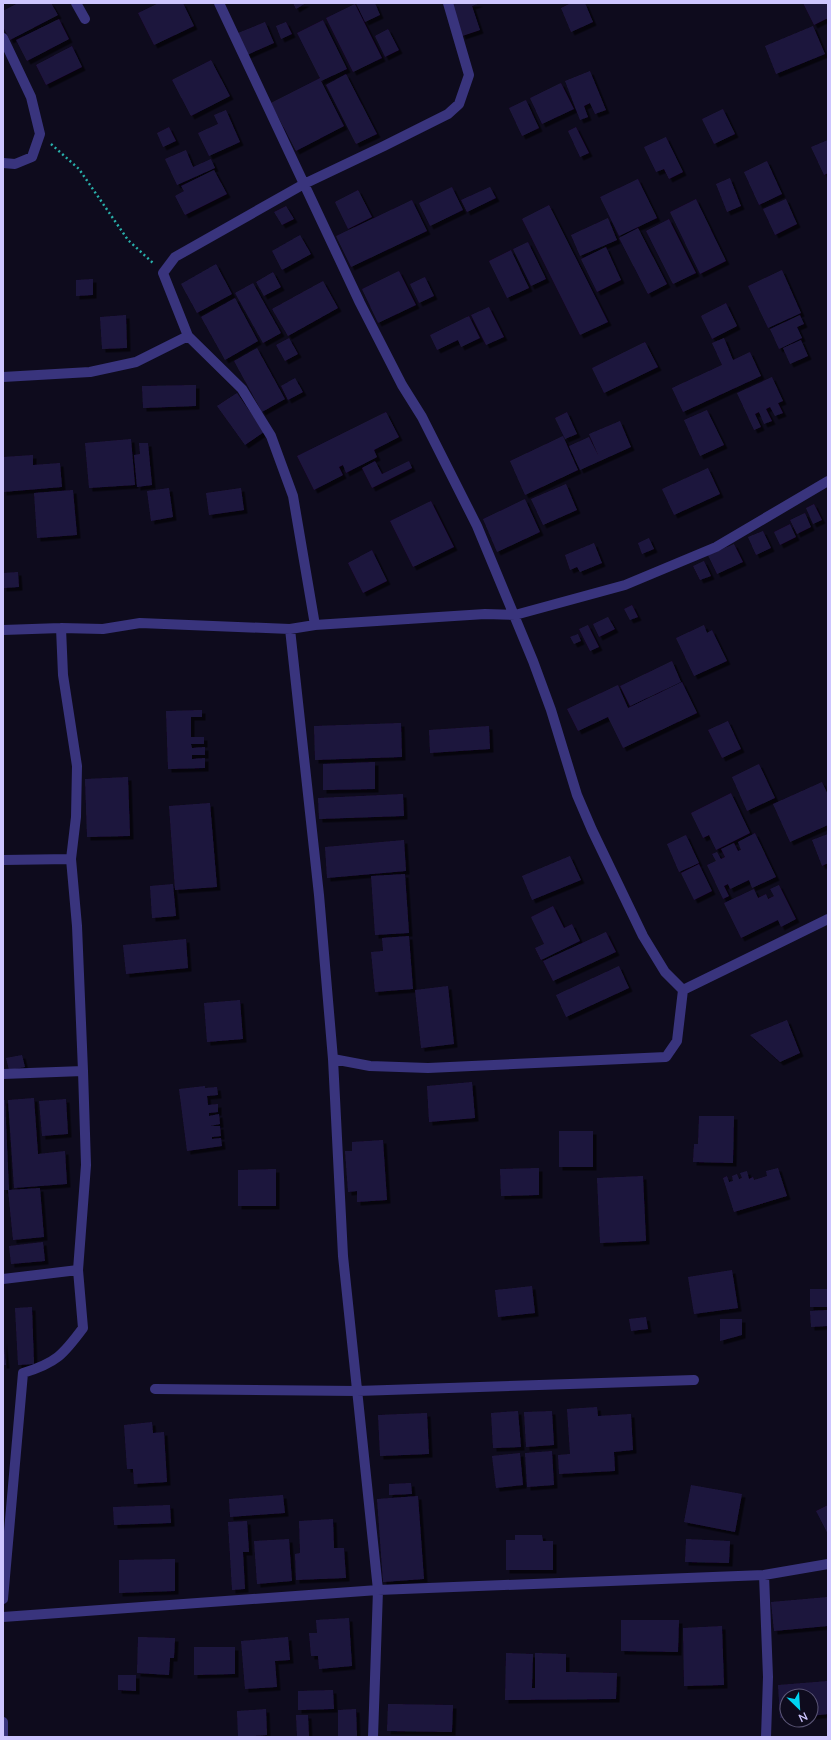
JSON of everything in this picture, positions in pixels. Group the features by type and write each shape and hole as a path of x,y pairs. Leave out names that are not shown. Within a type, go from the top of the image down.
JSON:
{"street":[{"path":"76,3 85,19"},
{"path":"219,3 259,92 360,304 402,385 422,417 477,526 496,569 504,593 515,615 551,710 577,795 589,823 643,936 666,972 683,990"},
{"path":"315,625 293,496 271,436 242,389 188,336 163,273 175,257 304,184 448,114 459,104 469,75 448,3"},
{"path":"3,38 31,97 40,134 32,157 15,164 3,163"},
{"path":"3,377 90,372 121,366 136,362 188,336"},
{"path":"3,630 62,628 103,629 140,623 290,628 315,625 485,614 515,615 624,585 716,547 828,481"},
{"path":"3,1599 23,1373 41,1367 63,1354 83,1328 78,1270 86,1165 77,926 71,859 76,817 77,773 64,675 62,628"},
{"path":"290,628 319,895 333,1059 343,1256 378,1590 373,1737"},
{"path":"3,860 71,859"},
{"path":"683,990 828,919"},
{"path":"333,1059 370,1066 428,1068 666,1057 677,1040 683,990"},
{"path":"3,1074 82,1071"},
{"path":"3,1279 78,1270"},
{"path":"155,1388 358,1391 694,1380"},
{"path":"3,1617 378,1590 764,1574 828,1564"},
{"path":"764,1574 768,1677 766,1737"},
{"path":"3,1722 3,1737"}],"path":[{"path":"40,134 79,169 128,240 163,273"}],"building":[{"path":"18,3 51,3 58,15 10,40 3,27 3,11"},
{"path":"159,3 183,3 194,26 154,45 138,13"},
{"path":"293,3 306,3 296,9"},
{"path":"356,3 375,3 380,15 365,22"},
{"path":"452,3 480,3 472,6 480,30 462,36"},
{"path":"571,3 585,3 593,22 571,32 561,8"},
{"path":"803,3 828,3 828,18 814,25"},
{"path":"355,4 382,58 353,72 326,18"},
{"path":"59,19 69,39 27,61 16,40"},
{"path":"323,20 347,69 321,81 344,126 296,151 271,103 320,78 297,33"},
{"path":"265,22 274,43 247,55 238,33"},
{"path":"286,22 292,34 281,39 276,26"},
{"path":"813,26 825,54 776,74 765,46"},
{"path":"388,29 399,50 385,57 375,36"},
{"path":"72,46 82,67 46,85 36,65"},
{"path":"211,60 230,96 191,116 172,80"},
{"path":"590,71 606,110 595,114 590,103 584,106 588,117 580,120 565,81"},
{"path":"346,74 377,134 356,144 326,85"},
{"path":"561,83 574,109 542,124 530,98"},
{"path":"526,100 539,128 522,136 509,108"},
{"path":"723,109 735,134 714,144 702,119"},
{"path":"226,110 240,142 209,156 198,133 218,124 214,115"},
{"path":"169,127 176,141 163,147 157,133"},
{"path":"576,127 589,153 580,157 568,131"},
{"path":"666,137 683,172 669,179 664,169 656,172 644,147"},
{"path":"828,140 828,173 824,175 811,147"},
{"path":"186,150 193,167 211,159 215,168 177,185 165,159"},
{"path":"767,161 782,194 759,205 744,172"},
{"path":"214,170 227,194 185,215 175,196 184,191 181,186"},
{"path":"730,178 741,206 727,212 716,184"},
{"path":"638,179 657,218 619,236 600,197"},
{"path":"452,187 463,210 430,226 419,203"},
{"path":"490,187 496,198 467,212 461,200"},
{"path":"358,190 372,217 348,229 335,202"},
{"path":"696,199 726,261 700,274 670,212"},
{"path":"786,199 797,224 775,235 763,209"},
{"path":"412,200 427,231 351,267 336,236"},
{"path":"549,205 608,322 580,335 522,219"},
{"path":"286,206 294,219 282,225 274,212"},
{"path":"608,218 617,240 580,256 571,235"},
{"path":"669,219 696,273 673,284 646,231"},
{"path":"638,228 667,284 648,294 619,238"},
{"path":"300,235 311,254 282,270 272,251"},
{"path":"528,242 546,279 531,286 513,249"},
{"path":"606,247 621,280 597,292 581,259"},
{"path":"511,250 529,288 507,298 489,261"},
{"path":"216,264 232,294 197,313 181,284"},
{"path":"782,270 801,313 768,328 748,286"},
{"path":"399,271 416,305 378,323 362,289"},
{"path":"273,272 281,287 264,296 256,282"},
{"path":"425,277 434,296 419,303 410,284"},
{"path":"93,279 93,295 76,296 76,280"},
{"path":"323,281 338,308 288,336 272,309"},
{"path":"253,283 281,333 263,343 235,293"},
{"path":"235,298 258,341 225,360 201,317"},
{"path":"726,303 737,326 712,339 701,316"},
{"path":"489,307 504,337 486,345 471,315"},
{"path":"126,315 127,348 102,349 100,317"},
{"path":"800,315 804,324 797,327 802,338 779,349 770,329"},
{"path":"469,316 480,338 461,347 458,340 437,350 430,335"},
{"path":"289,338 298,354 285,361 276,345"},
{"path":"724,338 733,360 750,352 761,376 683,412 672,388 722,365 712,343"},
{"path":"801,340 808,356 790,364 783,348"},
{"path":"645,342 658,367 604,393 592,368"},
{"path":"257,348 285,399 262,412 234,361"},
{"path":"772,377 783,401 778,403 783,413 775,416 770,407 766,409 772,421 764,424 759,412 755,414 761,427 754,430 737,393"},
{"path":"295,378 303,392 288,400 281,386"},
{"path":"196,385 196,406 143,408 142,386"},
{"path":"237,393 264,432 245,445 217,406"},
{"path":"707,410 724,445 700,456 684,420"},
{"path":"386,412 399,437 374,450 377,457 346,473 343,465 339,467 343,475 314,490 297,456"},
{"path":"567,412 577,434 565,439 555,418"},
{"path":"620,421 631,447 580,470 569,446 589,437 599,457 589,434"},
{"path":"563,436 578,470 525,495 510,461"},
{"path":"131,439 135,485 89,488 85,443"},
{"path":"139,443 148,443 152,485 137,487 134,455 140,454"},
{"path":"33,455 33,465 60,463 62,487 3,492 3,457"},
{"path":"375,461 382,474 409,461 412,468 372,488 362,468"},
{"path":"708,468 720,494 674,515 662,489"},
{"path":"566,484 577,510 543,525 531,499"},
{"path":"169,488 173,517 151,521 147,491"},
{"path":"241,488 244,510 209,515 206,493"},
{"path":"73,490 77,535 37,538 34,493"},
{"path":"525,499 540,532 497,552 483,519"},
{"path":"431,501 454,547 413,567 390,521"},
{"path":"814,504 822,520 813,524 806,508"},
{"path":"805,513 811,527 797,534 790,520"},
{"path":"790,524 796,537 780,545 774,532"},
{"path":"763,531 771,548 756,555 748,537"},
{"path":"649,538 654,549 642,554 638,543"},
{"path":"594,543 602,563 580,572 577,567 570,570 565,555"},
{"path":"734,544 743,562 717,574 708,555"},
{"path":"372,550 387,581 363,593 348,563"},
{"path":"704,561 711,576 700,580 693,566"},
{"path":"18,572 19,587 3,588 3,573"},
{"path":"632,605 638,617 630,620 624,609"},
{"path":"608,617 615,629 599,637 593,624"},
{"path":"588,625 599,647 590,651 579,629"},
{"path":"704,625 707,633 712,630 727,661 694,676 676,638"},
{"path":"578,634 581,641 574,644 570,637"},
{"path":"672,661 681,682 630,706 620,686"},
{"path":"682,682 697,713 623,748 608,717 578,731 567,709 618,685 628,708"},
{"path":"202,710 202,717 191,717 191,737 204,737 204,744 191,744 192,748 205,747 205,755 192,755 192,759 205,758 205,768 168,769 166,711"},
{"path":"728,721 741,749 722,758 708,730"},
{"path":"401,723 402,757 315,760 314,726"},
{"path":"489,726 490,749 430,753 429,730"},
{"path":"375,762 375,789 323,790 323,764"},
{"path":"759,764 775,798 747,811 732,777"},
{"path":"128,777 130,836 87,837 85,779"},
{"path":"822,782 828,795 828,825 790,842 773,804"},
{"path":"731,793 750,833 716,850 709,835 703,838 691,813"},
{"path":"403,794 404,816 319,819 318,798"},
{"path":"210,803 217,887 175,890 169,806"},
{"path":"755,833 776,877 752,888 749,880 730,889 728,884 724,886 729,896 723,899 707,865 716,861 712,854 717,852 721,859 725,857 721,849 734,843 738,851 741,850 738,842"},
{"path":"828,834 828,863 822,866 812,840"},
{"path":"686,835 699,863 679,872 667,844"},
{"path":"404,840 406,871 327,878 325,847"},
{"path":"570,856 581,880 532,900 522,876"},
{"path":"699,864 712,891 694,900 681,873"},
{"path":"405,874 409,933 375,935 371,876"},
{"path":"173,884 176,916 152,918 150,886"},
{"path":"779,885 796,919 781,927 778,920 741,938 724,903 754,889 758,898 766,894 768,899 774,896 770,889"},
{"path":"553,906 564,928 572,924 580,941 541,960 535,948 544,944 531,917"},
{"path":"606,932 616,952 553,981 543,961"},
{"path":"409,936 413,989 375,992 371,952 383,951 382,938"},
{"path":"186,939 188,968 126,974 123,945"},
{"path":"619,966 629,988 566,1017 556,995"},
{"path":"448,986 454,1044 421,1048 415,990"},
{"path":"240,1000 243,1039 207,1042 204,1003"},
{"path":"787,1020 800,1053 780,1062 750,1035"},
{"path":"22,1055 25,1067 9,1070 6,1058"},
{"path":"472,1082 475,1118 429,1122 427,1086"},
{"path":"205,1086 205,1088 217,1087 218,1095 207,1096 208,1105 218,1104 218,1112 209,1113 209,1116 219,1114 220,1124 210,1126 220,1126 221,1136 212,1137 212,1139 221,1138 222,1146 187,1151 179,1089"},
{"path":"34,1098 38,1154 65,1151 67,1184 14,1188 8,1100"},
{"path":"66,1099 68,1134 42,1136 39,1101"},
{"path":"3,1100 5,1100 9,1190 3,1190"},
{"path":"699,1116 734,1116 733,1163 693,1162 694,1144 698,1144"},
{"path":"559,1131 593,1131 593,1167 559,1167"},
{"path":"383,1140 387,1200 357,1202 357,1191 348,1192 345,1151 352,1151 352,1142"},
{"path":"539,1168 539,1195 501,1196 500,1169"},
{"path":"778,1168 787,1196 734,1212 723,1178 727,1176 729,1182 733,1181 732,1176 737,1174 739,1179 742,1178 740,1173 747,1171 749,1179 753,1177 754,1180 767,1176 766,1171"},
{"path":"276,1169 276,1206 238,1206 238,1170"},
{"path":"643,1176 646,1241 600,1243 597,1178"},
{"path":"40,1188 44,1237 13,1240 8,1190"},
{"path":"43,1242 45,1261 11,1264 9,1246"},
{"path":"732,1270 738,1308 694,1314 688,1277"},
{"path":"532,1286 535,1313 498,1317 495,1290"},
{"path":"810,1289 828,1289 828,1307 810,1307"},
{"path":"32,1307 34,1364 18,1365 15,1308"},
{"path":"828,1310 828,1326 811,1327 810,1311"},
{"path":"646,1317 648,1329 631,1331 629,1319"},
{"path":"720,1319 742,1319 742,1335 720,1341"},
{"path":"3,1339 6,1365 3,1365"},
{"path":"597,1407 598,1416 631,1414 633,1450 614,1452 615,1471 559,1474 558,1455 570,1454 567,1409"},
{"path":"518,1411 521,1447 493,1448 491,1413"},
{"path":"552,1411 554,1445 526,1447 524,1412"},
{"path":"427,1413 429,1454 380,1456 378,1415"},
{"path":"152,1422 153,1433 164,1432 167,1482 134,1484 133,1469 127,1469 124,1425"},
{"path":"552,1451 554,1485 527,1487 525,1453"},
{"path":"520,1453 523,1485 496,1488 492,1456"},
{"path":"411,1483 412,1494 389,1495 389,1484"},
{"path":"691,1485 742,1494 735,1532 684,1522"},
{"path":"283,1495 285,1513 230,1517 229,1499"},
{"path":"418,1496 424,1579 383,1582 377,1499"},
{"path":"170,1505 171,1523 114,1525 113,1507"},
{"path":"828,1505 828,1534 816,1511"},
{"path":"333,1519 334,1548 344,1548 346,1578 296,1580 295,1554 300,1553 299,1521"},
{"path":"247,1521 249,1552 243,1552 245,1589 232,1590 228,1522"},
{"path":"515,1535 542,1535 543,1541 553,1541 553,1570 506,1570 506,1540 515,1540"},
{"path":"289,1539 292,1581 257,1584 254,1541"},
{"path":"686,1539 730,1541 729,1563 685,1562"},
{"path":"175,1559 175,1591 119,1593 119,1560"},
{"path":"828,1597 828,1626 774,1631 771,1602"},
{"path":"349,1618 352,1666 319,1669 318,1656 311,1656 309,1633 317,1633 316,1620"},
{"path":"621,1620 679,1620 678,1652 621,1651"},
{"path":"722,1626 724,1685 684,1686 683,1628"},
{"path":"138,1637 175,1638 174,1658 170,1658 169,1675 137,1673"},
{"path":"288,1637 290,1660 275,1661 277,1687 245,1689 241,1641"},
{"path":"194,1647 235,1647 235,1674 194,1675"},
{"path":"506,1653 533,1654 532,1688 535,1688 535,1653 566,1654 566,1672 617,1673 616,1699 505,1700"},
{"path":"118,1675 136,1675 136,1691 118,1690"},
{"path":"828,1681 828,1714 819,1715 819,1688 779,1688 779,1702 778,1685"},
{"path":"333,1690 334,1709 298,1710 298,1691"},
{"path":"388,1704 453,1705 452,1732 387,1731"},
{"path":"266,1709 267,1735 238,1737 237,1711"},
{"path":"356,1709 357,1737 338,1737 338,1710"},
{"path":"296,1715 308,1715 309,1737 297,1737"}]}
